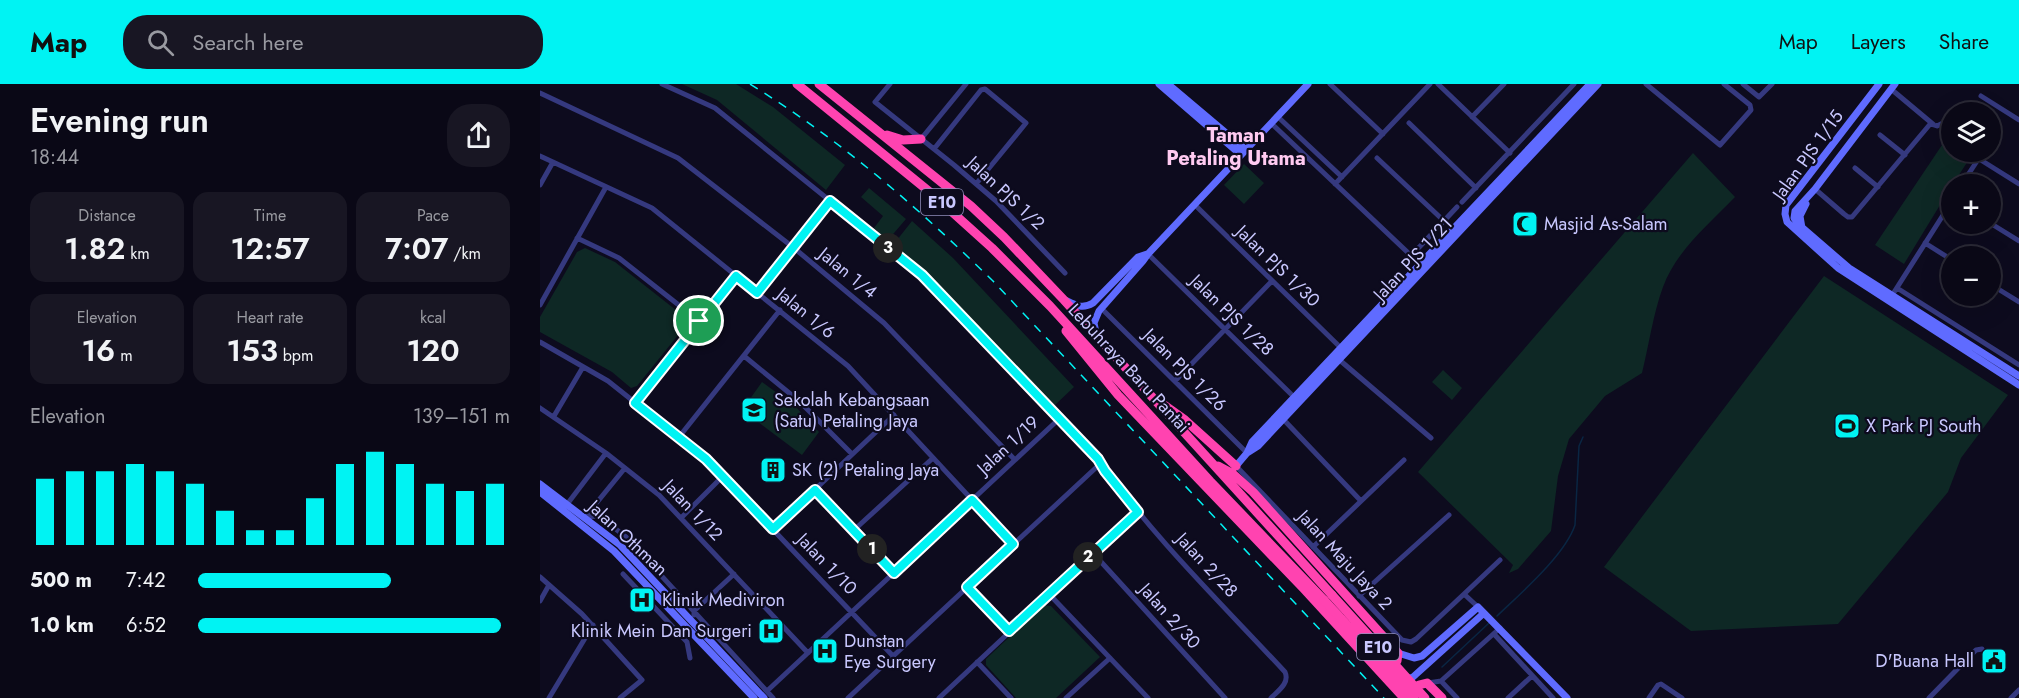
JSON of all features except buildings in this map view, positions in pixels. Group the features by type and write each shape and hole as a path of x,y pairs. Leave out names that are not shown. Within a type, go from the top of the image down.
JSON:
{"highway":[{"name":"Lebuhraya Baru Pantai","path":"797,84 931,193 992,248 1050,306 1413,698"},
{"name":"Lebuhraya Baru Pantai","path":"819,84 971,206 1064,300 1425,698"},
{"path":"882,133 903,140 921,139"},
{"path":"1050,306 1072,340 1118,395 1404,698"},
{"path":"1152,396 1185,420 1236,466"},
{"path":"1210,463 1233,474 1252,492 1398,653 1397,661 1391,666 1372,663"},
{"path":"1413,698 1415,688 1427,683 1442,698"}],"main road":[{"path":"1159,84 1243,152"},
{"path":"1168,84 1243,152"},
{"path":"1097,336 1094,323 1101,308 1194,204 1308,84"},
{"name":"Jalan PJS 1/21","path":"1247,453 1258,446 1590,84"},
{"name":"Jalan PJS 1/21","path":"1236,466 1247,453 1252,442 1337,358 1342,349 1598,84"},
{"name":"Jalan PJS 1/15","path":"1785,214 1786,205 1879,84"},
{"name":"Jalan PJS 1/15","path":"1793,214 1815,189 1893,86"},
{"path":"1803,229 1800,216 1815,189"},
{"path":"2019,376 1890,298 1838,268 1791,227 1785,214 1793,214 1795,221 1803,229 1849,268 1890,298 2019,385"},
{"path":"1064,300 1079,307 1088,307 1138,257 1148,254"},
{"name":"Jalan Othman","path":"540,484 614,551 754,698"},
{"name":"Jalan Othman","path":"540,492 585,517 620,545 766,695"},
{"path":"1398,653 1414,658 1422,656 1478,607 1567,698"},
{"path":"1372,663 1397,680 1413,676 1484,613"}],"street":[{"name":"Jalan 2/28","path":"662,84 715,108 922,275 1101,463 1138,512 1285,672 1287,678 1271,698"},
{"name":"Jalan PJS 1/2","path":"890,84 875,102 1001,206 1065,273"},
{"path":"921,139 966,84"},
{"path":"1330,84 1383,134"},
{"path":"1335,184 1430,84"},
{"path":"1438,84 1510,153"},
{"path":"1473,117 1504,84"},
{"path":"1462,202 1574,84"},
{"path":"1646,84 1720,145 1750,111 1751,106 1724,84"},
{"path":"1743,84 1758,96 1764,94 1772,84"},
{"path":"1893,86 1931,123 1937,126 1941,124"},
{"path":"934,149 981,90 985,89 1026,123 976,184"},
{"name":"Jalan 1/4","path":"540,93 678,158 794,248 884,323 1015,460"},
{"path":"1981,96 2019,120"},
{"path":"1277,116 1342,177"},
{"path":"1271,123 1422,266"},
{"path":"1409,123 1476,188"},
{"path":"1815,189 1848,217 1855,215 1931,123"},
{"path":"1880,135 1905,155"},
{"name":"Jalan 1/6","path":"540,156 652,208 780,310 848,366 1013,544"},
{"path":"1377,158 1444,221"},
{"path":"540,185 553,162"},
{"path":"1985,162 2019,184"},
{"path":"1855,168 1878,188"},
{"path":"540,305 606,188"},
{"path":"757,293 830,201"},
{"name":"Jalan PJS 1/30","path":"1194,204 1342,349"},
{"path":"1411,256 1457,207"},
{"path":"1890,298 1941,218"},
{"path":"2001,230 2019,241"},
{"path":"577,238 620,258 699,321"},
{"path":"1925,243 1941,253"},
{"name":"Jalan PJS 1/28","path":"1148,254 1295,398"},
{"path":"635,403 736,276"},
{"path":"1174,381 1272,281"},
{"path":"1897,288 2019,365"},
{"path":"2001,291 2019,302"},
{"name":"Jalan PJS 1/26","path":"1101,308 1247,453"},
{"path":"679,437 780,310"},
{"name":"Jalan 1/10","path":"540,342 608,381 706,459 893,656"},
{"path":"744,356 800,401 852,454"},
{"path":"1337,358 1431,438"},
{"path":"554,416 583,367"},
{"name":"Jalan 1/12","path":"540,408 606,453 659,495 808,653"},
{"path":"773,529 894,415"},
{"name":"Jalan 1/19","path":"766,695 1059,418"},
{"path":"1283,419 1361,501"},
{"path":"565,506 606,453"},
{"path":"854,530 933,458"},
{"path":"1313,547 1404,460"},
{"path":"850,697 1101,463"},
{"name":"Jalan Maju Jaya 2","path":"1236,466 1396,637 1406,642 1416,639 1500,560"},
{"path":"585,517 625,468"},
{"path":"681,518 723,476"},
{"path":"815,490 894,573"},
{"path":"939,698 1138,512"},
{"path":"1359,596 1449,515"},
{"path":"585,517 599,516 626,537 694,611 766,695 773,698"},
{"name":"Jalan 2/30","path":"1093,553 1224,698"},
{"name":"Jalan Othman","path":"623,574 679,633 689,646 690,658"},
{"path":"694,611 734,574"},
{"path":"633,584 640,577"},
{"path":"540,578 593,625 642,680 621,698"},
{"path":"540,601 549,585"},
{"path":"967,587 1009,631"},
{"path":"1049,594 1148,698"},
{"path":"1464,594 1478,607"},
{"path":"694,611 695,624"},
{"path":"549,698 593,625"},
{"path":"679,633 686,627"},
{"path":"1427,683 1441,681 1500,628"},
{"path":"1494,634 1554,698"},
{"path":"1929,698 1979,650"},
{"path":"1066,698 1110,658"},
{"path":"977,662 1011,698"},
{"path":"1508,698 1533,676"},
{"path":"1441,681 1457,698"},
{"path":"1649,698 1661,684 1682,698"},
{"path":"2011,698 2019,690"}],"green space":[{"path":"682,84 736,84 773,107 845,165 826,190 717,100"},
{"path":"1941,146 1941,162 1967,162 1960,174 1941,174 1941,203 1904,264 1875,245"},
{"path":"1693,153 1735,197 1694,239 1669,274 1656,308 1642,373 1605,396 1569,439 1558,476 1551,531 1518,569 1509,573 1513,565 1418,472"},
{"path":"1244,164 1264,183 1244,204 1224,185"},
{"path":"869,188 906,219 888,240 874,228 883,216 861,197"},
{"path":"912,221 953,258 1074,387 1055,405 926,273 893,245"},
{"path":"585,248 615,262 686,318 687,324 637,386 631,388 612,372 540,332 540,317 577,252"},
{"name":"X Park PJ South","path":"1824,276 2008,395 1961,458 1948,492 1838,624 1691,631 1604,567"},
{"path":"1443,370 1462,388 1452,400 1432,382"},
{"path":"762,382 795,406 819,432 802,455 742,410"},
{"path":"1043,605 1051,606 1100,657 1056,698 1016,698 986,665 986,659"}],"waterway":[{"path":"1497,616 1541,573 1570,537 1575,525 1579,446 1583,437"},
{"path":"1442,667 1489,623"}],"railway":[{"path":"750,84 816,128 877,176 993,281 1384,698"}],"place":[{"name":"Masjid As-Salam","path":"1525,224"},
{"name":"Sekolah Kebangsaan (Satu) Petaling Jaya","path":"754,410"},
{"name":"X Park PJ South","path":"1847,426"},
{"name":"SK (2) Petaling Jaya","path":"773,470"},
{"name":"Klinik Mediviron","path":"642,600"},
{"name":"Klinik Mein Dan Surgeri","path":"771,631"},
{"name":"Dunstan Eye Surgery","path":"825,651"},
{"name":"D'Buana Hall","path":"1994,661"}],"district":[{"name":"Taman Petaling Utama","path":"1236,146"}],"route":[{"path":"830,201 922,275 1098,459 1138,512 1009,631 967,587 1013,544 972,500 894,573 815,490 773,529 706,459 635,403 699,321 736,276 757,293 830,201"}]}
